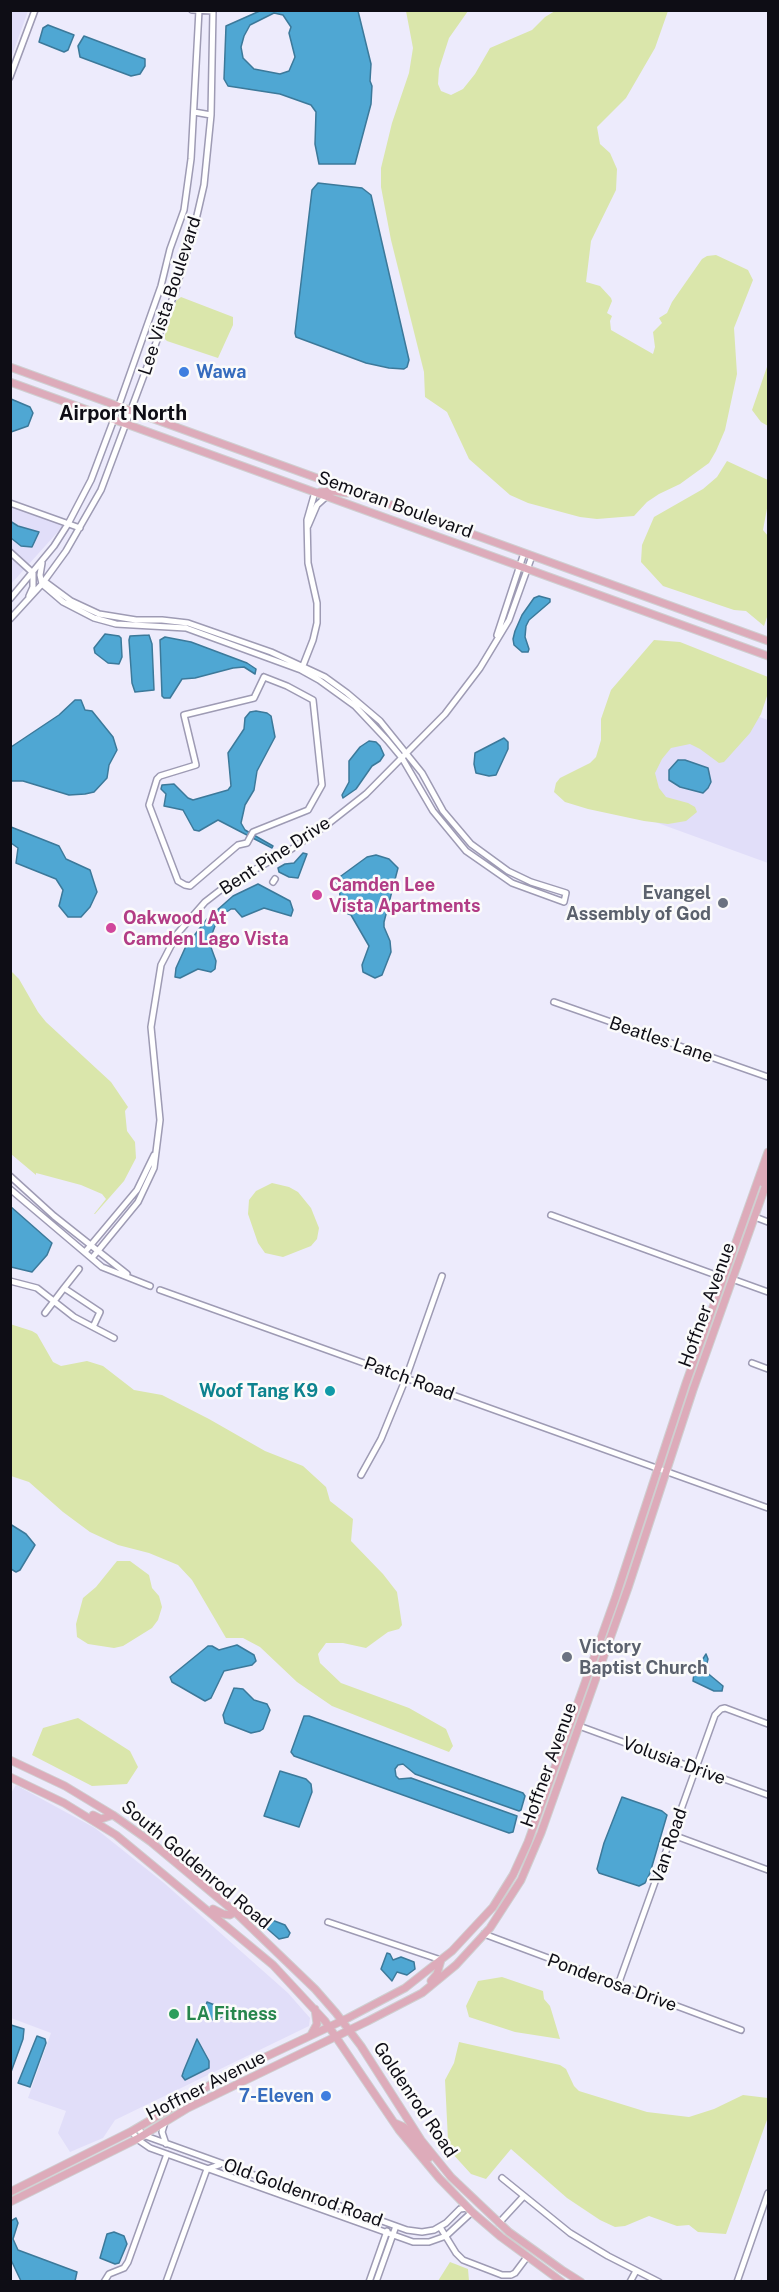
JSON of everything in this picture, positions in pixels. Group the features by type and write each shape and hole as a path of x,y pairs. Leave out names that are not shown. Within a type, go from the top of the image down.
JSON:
{"main road":[{"name":"Semoran Boulevard","path":"10,367 768,641"},
{"name":"Semoran Boulevard","path":"10,382 768,656"},
{"path":"294,484 316,485 326,481"},
{"path":"315,492 334,491 368,497"},
{"name":"Hoffner Avenue","path":"10,2192 135,2129 226,2076 342,2021 405,1988 466,1938 488,1914 504,1892 522,1856 607,1621 657,1468 768,1152"},
{"path":"763,1194 762,1188 768,1168"},
{"name":"Hoffner Avenue","path":"10,2202 105,2156 188,2108 368,2022 422,1993 456,1965 484,1934 510,1899 526,1869 626,1595 666,1471 768,1179"},
{"path":"732,1280 731,1268 735,1247"},
{"path":"723,1306 724,1278"},
{"path":"626,1595 624,1591 630,1572 627,1561"},
{"path":"605,1653 603,1642 608,1628 607,1621"},
{"path":"579,1726 575,1720 586,1690 585,1682"},
{"path":"557,1786 556,1778 569,1740 567,1733"},
{"name":"South Goldenrod Road","path":"10,1760 65,1786 113,1815 151,1842 255,1930 315,1989 342,2021"},
{"name":"South Goldenrod Road","path":"10,1777 42,1791 116,1835 273,1965 330,2026"},
{"path":"42,1791 55,1794 101,1819 113,1815"},
{"path":"198,1902 207,1904 223,1914 230,1915 235,1912"},
{"path":"456,1965 461,1949 485,1921 488,1914"},
{"path":"227,1925 241,1924 255,1930"},
{"path":"404,2003 433,1980 441,1960"},
{"path":"310,2036 317,2024 315,2009"},
{"name":"Goldenrod Road","path":"342,2021 361,2046 404,2116 443,2168 489,2215 534,2251 581,2282"},
{"path":"361,2046 360,2034 368,2022"},
{"name":"Goldenrod Road","path":"330,2026 394,2123 417,2153 470,2210 527,2257 562,2282"},
{"path":"188,2108 221,2088 227,2080 226,2076"},
{"path":"366,2079 396,2116 404,2116"},
{"path":"394,2123 404,2127 432,2162 443,2168"},
{"path":"470,2210 473,2207 489,2215"}],"street":[{"path":"10,77 35,10"},
{"path":"192,10 213,11"},
{"name":"Lee Vista Boulevard","path":"10,599 42,563 69,524 91,480 159,289 184,210 191,159 199,11"},
{"name":"Lee Vista Boulevard","path":"10,619 43,583 80,528 101,490 175,292 201,196 211,115 213,11"},
{"path":"194,112 211,115"},
{"path":"186,193 201,196"},
{"path":"159,289 175,292"},
{"path":"302,668 313,640 317,613 308,563 307,520 315,492"},
{"path":"308,526 317,505 327,496"},
{"path":"10,502 80,528"},
{"path":"10,552 33,573 33,587 27,600"},
{"name":"Bent Pine Drive","path":"494,646 524,553"},
{"name":"Bent Pine Drive","path":"92,1258 129,1214 144,1192 154,1168 158,1145 160,1102 151,1027 161,965 177,934 205,902 227,885 287,852 366,794 445,714 480,668 509,620 532,556"},
{"path":"42,563 40,575 43,583 63,602 94,618 116,624 186,628 302,668 347,693 380,721 407,752 454,827 485,855 508,871 531,882 566,893 564,902 512,883 478,862 451,836 433,811 402,758 355,706 302,668"},
{"path":"264,677 313,700 322,785 308,810 254,832 249,839 247,843 238,844 227,852 190,886 185,885 178,881 150,801 160,776 196,765 184,715 254,698 264,677"},
{"path":"478,862 485,855"},
{"name":"Beatles Lane","path":"554,1002 768,1077"},
{"name":"Bent Pine Drive","path":"85,1252 137,1190 158,1145"},
{"path":"11,1179 133,1279"},
{"path":"10,1189 102,1267 150,1286"},
{"path":"551,1215 724,1278"},
{"path":"755,1217 768,1222"},
{"path":"45,1313 79,1269"},
{"path":"361,1475 381,1439 406,1378 442,1276"},
{"path":"732,1280 768,1292"},
{"path":"10,1281 37,1288 74,1317 114,1338"},
{"path":"64,1288 100,1312 93,1327"},
{"name":"Patch Road","path":"160,1290 768,1508"},
{"path":"752,1363 768,1369"},
{"name":"Van Road","path":"618,1985 715,1715 721,1709 729,1709 768,1724"},
{"name":"Volusia Drive","path":"579,1726 768,1795"},
{"path":"673,1835 768,1870"},
{"path":"328,1922 441,1960"},
{"name":"Ponderosa Drive","path":"484,1934 741,2030"},
{"path":"165,2122 162,2132 166,2144"},
{"path":"135,2129 140,2137"},
{"name":"Old Goldenrod Road","path":"140,2137 166,2144 393,2225 422,2232 440,2227"},
{"name":"Old Goldenrod Road","path":"140,2137 150,2148 389,2234 420,2242 446,2236"},
{"path":"104,2282 109,2274 124,2268 128,2262 167,2154"},
{"path":"166,2282 207,2169 223,2164"},
{"path":"502,2178 570,2233 659,2282"},
{"path":"737,2282 768,2193"},
{"path":"499,2223 523,2197"},
{"path":"470,2210 460,2209 440,2227 463,2260 502,2275 515,2273 527,2257"},
{"path":"446,2236 470,2210"},
{"path":"369,2282 393,2225"},
{"path":"376,2282 389,2234"},
{"path":"630,2282 639,2272"},
{"path":"638,2282 639,2272"}],"shaded area":[{"path":"11,11 28,11 11,58"},
{"path":"11,506 64,525 11,584"},
{"path":"656,680 768,720 768,863 611,806"},
{"path":"16,1785 95,1828 164,1883 288,1993 310,2018 309,2026 115,2120 103,2138 70,2152 58,2133 66,2111 28,2098 51,2033 11,2018 10,1795"}],"green space":[{"path":"406,11 468,11 449,38 439,69 438,84 441,91 451,95 463,89 490,48 532,30 555,11 668,11 655,48 626,98 597,127 600,144 610,153 617,169 616,190 591,241 586,282 600,286 611,298 607,313 612,316 611,330 653,354 655,347 653,332 662,323 659,318 667,313 702,259 716,255 748,270 753,280 734,328 737,374 725,430 716,451 709,463 680,484 647,502 634,516 597,519 580,517 528,503 510,495 469,459 447,412 425,397 424,372 391,240 381,187 381,168 392,123 409,73 413,48"},
{"path":"181,297 233,317 233,325 218,358 164,338 176,301"},
{"path":"768,364 768,426 761,422 752,410"},
{"path":"727,461 768,480 768,503 763,530 768,536 768,614 764,626 746,611 734,610 663,586 641,562 642,545 654,517 703,489 717,477"},
{"path":"654,640 680,642 768,677 768,693 761,714 750,733 724,762 719,763 690,744 671,748 662,759 655,773 659,788 666,797 688,803 695,807 697,812 686,821 668,824 644,821 565,802 554,792 556,783 560,778 590,763 596,757 601,740 601,719 611,690"},
{"path":"11,971 19,979 46,1022 111,1082 128,1107 125,1111 127,1131 135,1142 136,1158 124,1181 95,1214 106,1199 102,1194 81,1185 36,1173 36,1175 11,1154"},
{"path":"272,1183 298,1192 311,1208 319,1228 317,1239 311,1246 283,1257 265,1253 258,1243 248,1214 249,1200 256,1191"},
{"path":"10,1324 37,1334 53,1362 61,1366 87,1361 103,1366 134,1390 162,1395 265,1451 303,1466 326,1487 330,1501 353,1519 351,1541 397,1592 402,1625 366,1648 343,1643 326,1643 318,1654 320,1663 341,1683 409,1708 446,1729 453,1746 449,1752 332,1706 297,1682 260,1647 243,1638 226,1638 192,1580 178,1565 149,1553 118,1545 90,1532 29,1482 11,1476"},
{"path":"117,1561 130,1561 149,1575 152,1588 159,1596 162,1607 158,1620 152,1628 123,1646 114,1648 88,1644 77,1637 76,1624 83,1598 96,1587"},
{"path":"78,1718 130,1751 138,1767 127,1784 92,1786 32,1755 43,1728"},
{"path":"502,1977 543,1991 560,2039 515,2032 469,2017 466,2006 478,1981"},
{"path":"459,2042 560,2065 566,2069 579,2091 647,2112 689,2117 714,2109 743,2095 768,2098 768,2117 726,2234 698,2232 689,2225 677,2226 649,2216 625,2226 615,2227 567,2198 511,2149 486,2179 471,2174 451,2152 448,2140 445,2080 454,2063"},
{"path":"450,2262 468,2269 469,2281 438,2281"}],"water":[{"path":"262,10 358,11 371,64 372,86 371,104 355,164 319,164 315,144 316,112 311,105 280,94 228,86 224,79 226,26","holes":["274,13 283,15 291,27 289,33 295,57 289,71 280,74 254,69 243,58 241,47 244,36 250,25"]},
{"path":"48,25 74,35 68,50 64,52 39,42 43,28"},
{"path":"84,36 145,59 145,66 140,74 131,76 80,57 78,46"},
{"path":"318,183 362,188 371,195 409,360 404,369 366,363 296,337 312,190"},
{"path":"11,399 30,407 33,413 28,426 11,432"},
{"path":"10,521 18,526 39,532 32,547 21,546 11,538"},
{"path":"539,596 550,599 550,602 529,620 525,637 529,649 528,652 522,652 514,645 515,631 522,615 534,598"},
{"path":"105,634 121,638 122,657 119,664 108,663 95,653 94,648"},
{"path":"149,635 152,644 154,690 135,692 132,683 129,640 130,636"},
{"path":"165,637 191,642 247,663 256,669 255,674 244,667 182,679 170,698 164,698 162,696 160,640"},
{"path":"75,700 81,700 85,710 92,711 113,737 117,750 109,765 107,778 94,792 69,795 23,781 11,781 11,747 59,715"},
{"path":"256,711 271,716 275,737 257,771 254,790 245,805 241,823 245,830 273,846 272,848 218,820 199,831 194,830 183,810 164,806 166,794 161,789 162,785 174,784 193,800 228,790 231,786 228,753 244,729 245,718 250,712"},
{"path":"504,738 508,742 508,749 496,775 476,773 475,753"},
{"path":"369,741 376,742 384,755 372,766 356,789 343,798 342,795 349,782 349,761 360,747"},
{"path":"678,760 685,760 708,768 711,782 703,793 680,787 669,780 669,770"},
{"path":"11,827 59,846 66,859 90,870 97,892 90,907 81,917 68,917 59,906 63,890 56,879 16,863 18,848 11,843"},
{"path":"303,853 307,854 298,878 279,872 278,868 294,863"},
{"path":"376,855 389,859 398,868 384,922 391,952 382,975 375,978 363,972 362,965 369,946 351,915 339,910 340,891 336,882 367,857"},
{"path":"258,884 290,901 293,910 291,916 264,908 242,917 235,909 231,909 218,918 209,942 216,961 215,969 211,972 198,969 180,978 175,977 176,968 186,946 207,919 233,896"},
{"path":"10,1206 52,1243 47,1255 32,1272 11,1267"},
{"path":"10,1524 26,1534 35,1545 20,1570 16,1572 11,1569"},
{"path":"237,1645 254,1655 256,1661 252,1665 224,1671 211,1698 205,1701 172,1682 170,1677 208,1646 219,1650"},
{"path":"706,1654 708,1659 705,1671 723,1686 722,1691 714,1691 693,1681 694,1673"},
{"path":"234,1688 243,1689 254,1700 267,1704 270,1710 263,1729 260,1731 251,1733 225,1723 223,1715"},
{"path":"304,1716 523,1793 525,1796 519,1811 415,1774 403,1764 398,1765 395,1769 399,1779 411,1778 517,1816 513,1832 509,1833 294,1756 291,1752"},
{"path":"280,1771 306,1779 311,1784 312,1792 299,1827 264,1816"},
{"path":"622,1797 662,1811 667,1815 650,1873 645,1883 639,1886 599,1873 597,1869 604,1843"},
{"path":"259,1915 285,1925 290,1933 288,1937 279,1939 255,1918"},
{"path":"387,1953 393,1960 401,1957 414,1962 415,1969 407,1975 397,1972 392,1981 381,1969"},
{"path":"207,2002 225,2009 226,2014 216,2021 211,2019 205,2008"},
{"path":"11,2025 24,2029 23,2039 11,2072"},
{"path":"37,2036 45,2039 46,2043 30,2087 18,2083"},
{"path":"197,2039 209,2061 209,2068 185,2080 182,2076"},
{"path":"16,2218 18,2223 13,2239 18,2250 77,2272 75,2281 21,2281 11,2260 11,2221"},
{"path":"114,2232 124,2236 127,2244 119,2263 115,2264 100,2258 107,2234"}],"place":[{"name":"Wawa","path":"184,372"},
{"name":"Camden Lee Vista Apartments","path":"317,895"},
{"name":"Evangel Assembly of God","path":"723,903"},
{"name":"Oakwood At Camden Lago Vista","path":"111,928"},
{"name":"Woof Tang K9","path":"330,1391"},
{"name":"Victory Baptist Church","path":"567,1657"},
{"name":"LA Fitness","path":"174,2014"},
{"name":"7-Eleven","path":"326,2096"}],"district":[{"name":"Airport North","path":"123,414"}]}
